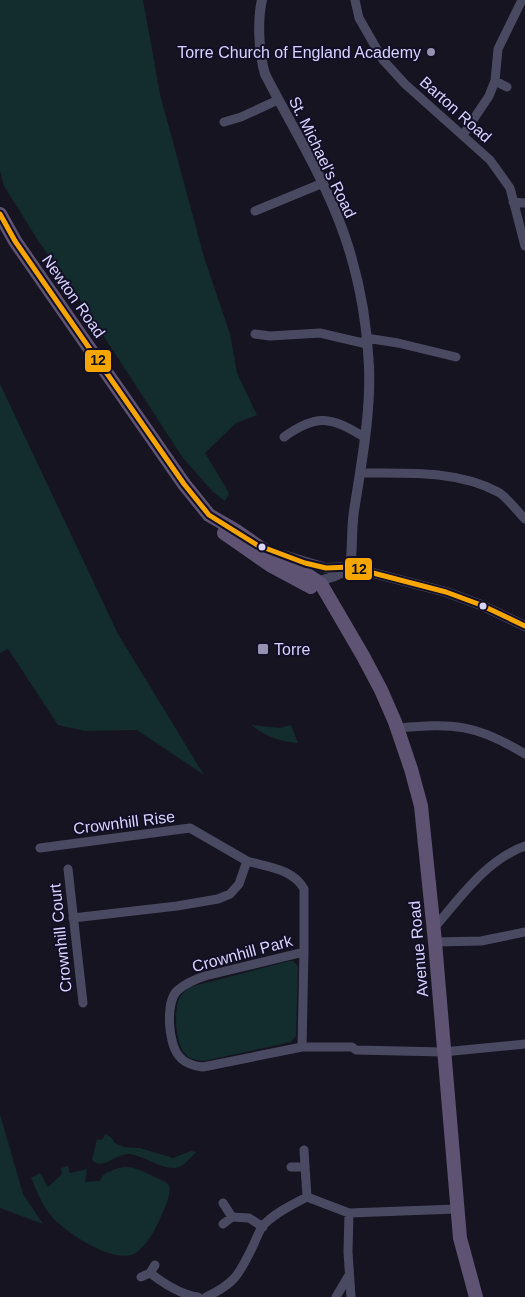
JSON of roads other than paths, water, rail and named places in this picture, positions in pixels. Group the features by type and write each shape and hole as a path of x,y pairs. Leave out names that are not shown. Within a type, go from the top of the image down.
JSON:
{"main road":[{"name":"Newton Road","path":"0,214 15,241 184,484 208,515 257,544"},
{"path":"208,515 225,534 289,576"},
{"name":"Avenue Road","path":"257,544 274,557 289,576 310,587 339,614"},
{"name":"Avenue Road","path":"289,576 318,581 330,597 381,690 398,728 421,806 435,935 460,1238 476,1297"}],"street":[{"name":"St. Michael's Road","path":"262,0 260,44 265,74 323,183 344,233 365,313 369,368 361,473 354,513 350,568"},
{"name":"Barton Road","path":"355,0 359,18 383,60 405,84 490,160 510,188 525,246"},
{"path":"463,136 489,96 495,81 498,49 522,0"},
{"path":"495,81 507,87"},
{"path":"224,122 241,117 278,100"},
{"path":"254,211 323,183"},
{"path":"513,202 525,203"},
{"path":"255,334 270,336 320,332 367,341 398,343 456,357"},
{"path":"284,437 294,430 320,419 332,420 364,437"},
{"path":"361,473 419,474 466,480 500,492 525,519"},
{"name":"Newton Road","path":"257,544 319,567 350,568 446,592 481,605 525,626"},
{"path":"330,597 333,583 350,568"},
{"path":"318,581 340,575"},
{"path":"398,728 441,724 462,726 477,730 525,754"},
{"name":"Crownhill Rise","path":"40,848 190,828 246,861"},
{"path":"525,846 503,856 479,876 435,935 481,941 525,932"},
{"path":"73,918 177,906 218,899 230,894 239,884 246,861"},
{"name":"Crownhill Park","path":"246,861 291,874 301,882 304,889 302,1047"},
{"name":"Crownhill Court","path":"68,869 82,1003"},
{"name":"Crownhill Park","path":"304,952 242,966 190,982 176,991 172,1001 169,1020 171,1038 178,1056 194,1066 203,1067 302,1047 444,1052 525,1044"},
{"path":"304,1150 306,1196"},
{"path":"291,1167 304,1167"},
{"path":"306,1196 349,1213 457,1209"},
{"path":"206,1297 223,1289 234,1279 248,1258 262,1227 306,1196"},
{"path":"223,1204 232,1217"},
{"path":"349,1213 351,1297"},
{"path":"223,1224 232,1217 249,1218 262,1227"},
{"path":"141,1277 153,1269 170,1286 191,1296 198,1297"},
{"path":"336,1297 349,1275"}],"place":[{"name":"Torre Church of England Academy","path":"431,52"},
{"name":"Torre","path":"263,649"}]}
